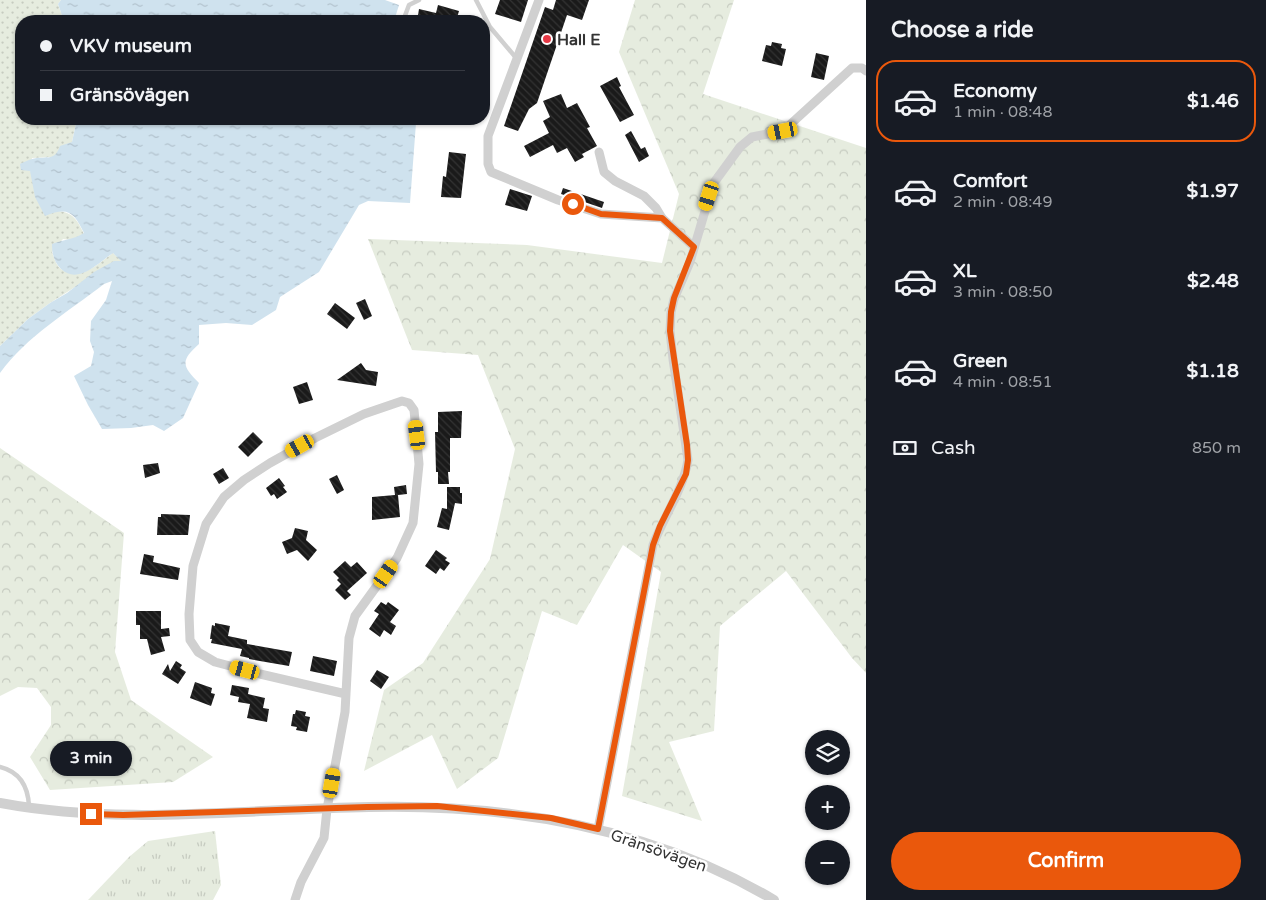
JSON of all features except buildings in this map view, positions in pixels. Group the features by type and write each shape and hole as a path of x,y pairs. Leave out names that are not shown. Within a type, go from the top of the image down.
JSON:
{"street":[{"path":"539,0 488,136 488,164 490,172 558,200 601,214 662,218"},
{"path":"598,829 653,545 660,526 686,474 688,460 687,445 670,331 671,312 674,298 694,247 713,184 740,147 752,137 783,131 852,68 862,68 866,71"},
{"path":"599,152 604,172 615,181 644,196 656,208 662,218 694,247"},
{"path":"296,900 301,882 324,838 346,694 349,638 355,616 397,558 412,524 419,464 417,435 414,410 409,403 402,401 364,414 315,438 244,480 224,496 206,524 198,545 189,614 190,640 198,652 214,662 346,694"},
{"name":"Gränsövägen","path":"0,803 29,809 75,814 123,815 437,806 551,818 598,829 659,848 724,873 774,900"}],"lane":[{"path":"405,15 409,5 419,0"},
{"path":"474,0 483,15"},
{"path":"490,27 517,58"},
{"path":"0,767 10,770 21,778 29,800 29,809"}],"green space":[{"path":"0,0 61,0 58,4 62,15 15,15 15,125 76,125 72,142 53,157 32,158 30,171 58,211 71,215 80,225 84,234 71,240 63,239 52,252 58,266 64,271 78,273 89,270 113,253 121,260 120,262 116,261 50,303 28,319 0,346"},
{"path":"635,0 734,0 703,94 866,148 866,673 852,658 786,571 720,626 714,731 669,742 702,821 622,796 661,572 623,545 577,625 542,611 498,758 457,789 432,735 364,771 384,690 423,663 490,559 515,449 478,355 412,350 368,239 527,245 662,263 679,194 619,52"},
{"path":"0,448 124,533 115,652 131,700 213,757 173,782 50,790 30,757 51,725 51,707 37,688 18,687 0,696"},
{"path":"215,831 221,885 213,900 88,900 129,857 148,841"}],"water":[{"path":"61,0 385,0 399,5 396,15 62,15 58,4"},
{"path":"76,125 416,125 410,203 368,201 359,205 319,272 280,297 276,310 252,325 226,323 199,325 199,344 186,359 186,364 189,372 199,383 183,418 164,431 153,425 102,429 74,376 91,366 94,352 90,341 91,321 106,300 112,281 104,284 35,336 0,373 0,346 28,319 94,272 114,261 121,261 113,253 88,271 74,275 61,269 54,258 52,244 84,233 77,220 70,213 60,212 45,216 35,197 30,171 21,170 20,164 32,159 52,157 60,146 72,142"}],"place":[{"name":"Hall E","path":"547,39"}],"route":[{"path":"91,814 123,815 437,806 551,818 598,829 653,545 660,526 686,474 688,460 687,445 670,331 674,298 690,262 694,247 662,218 601,214 573,204"}]}
